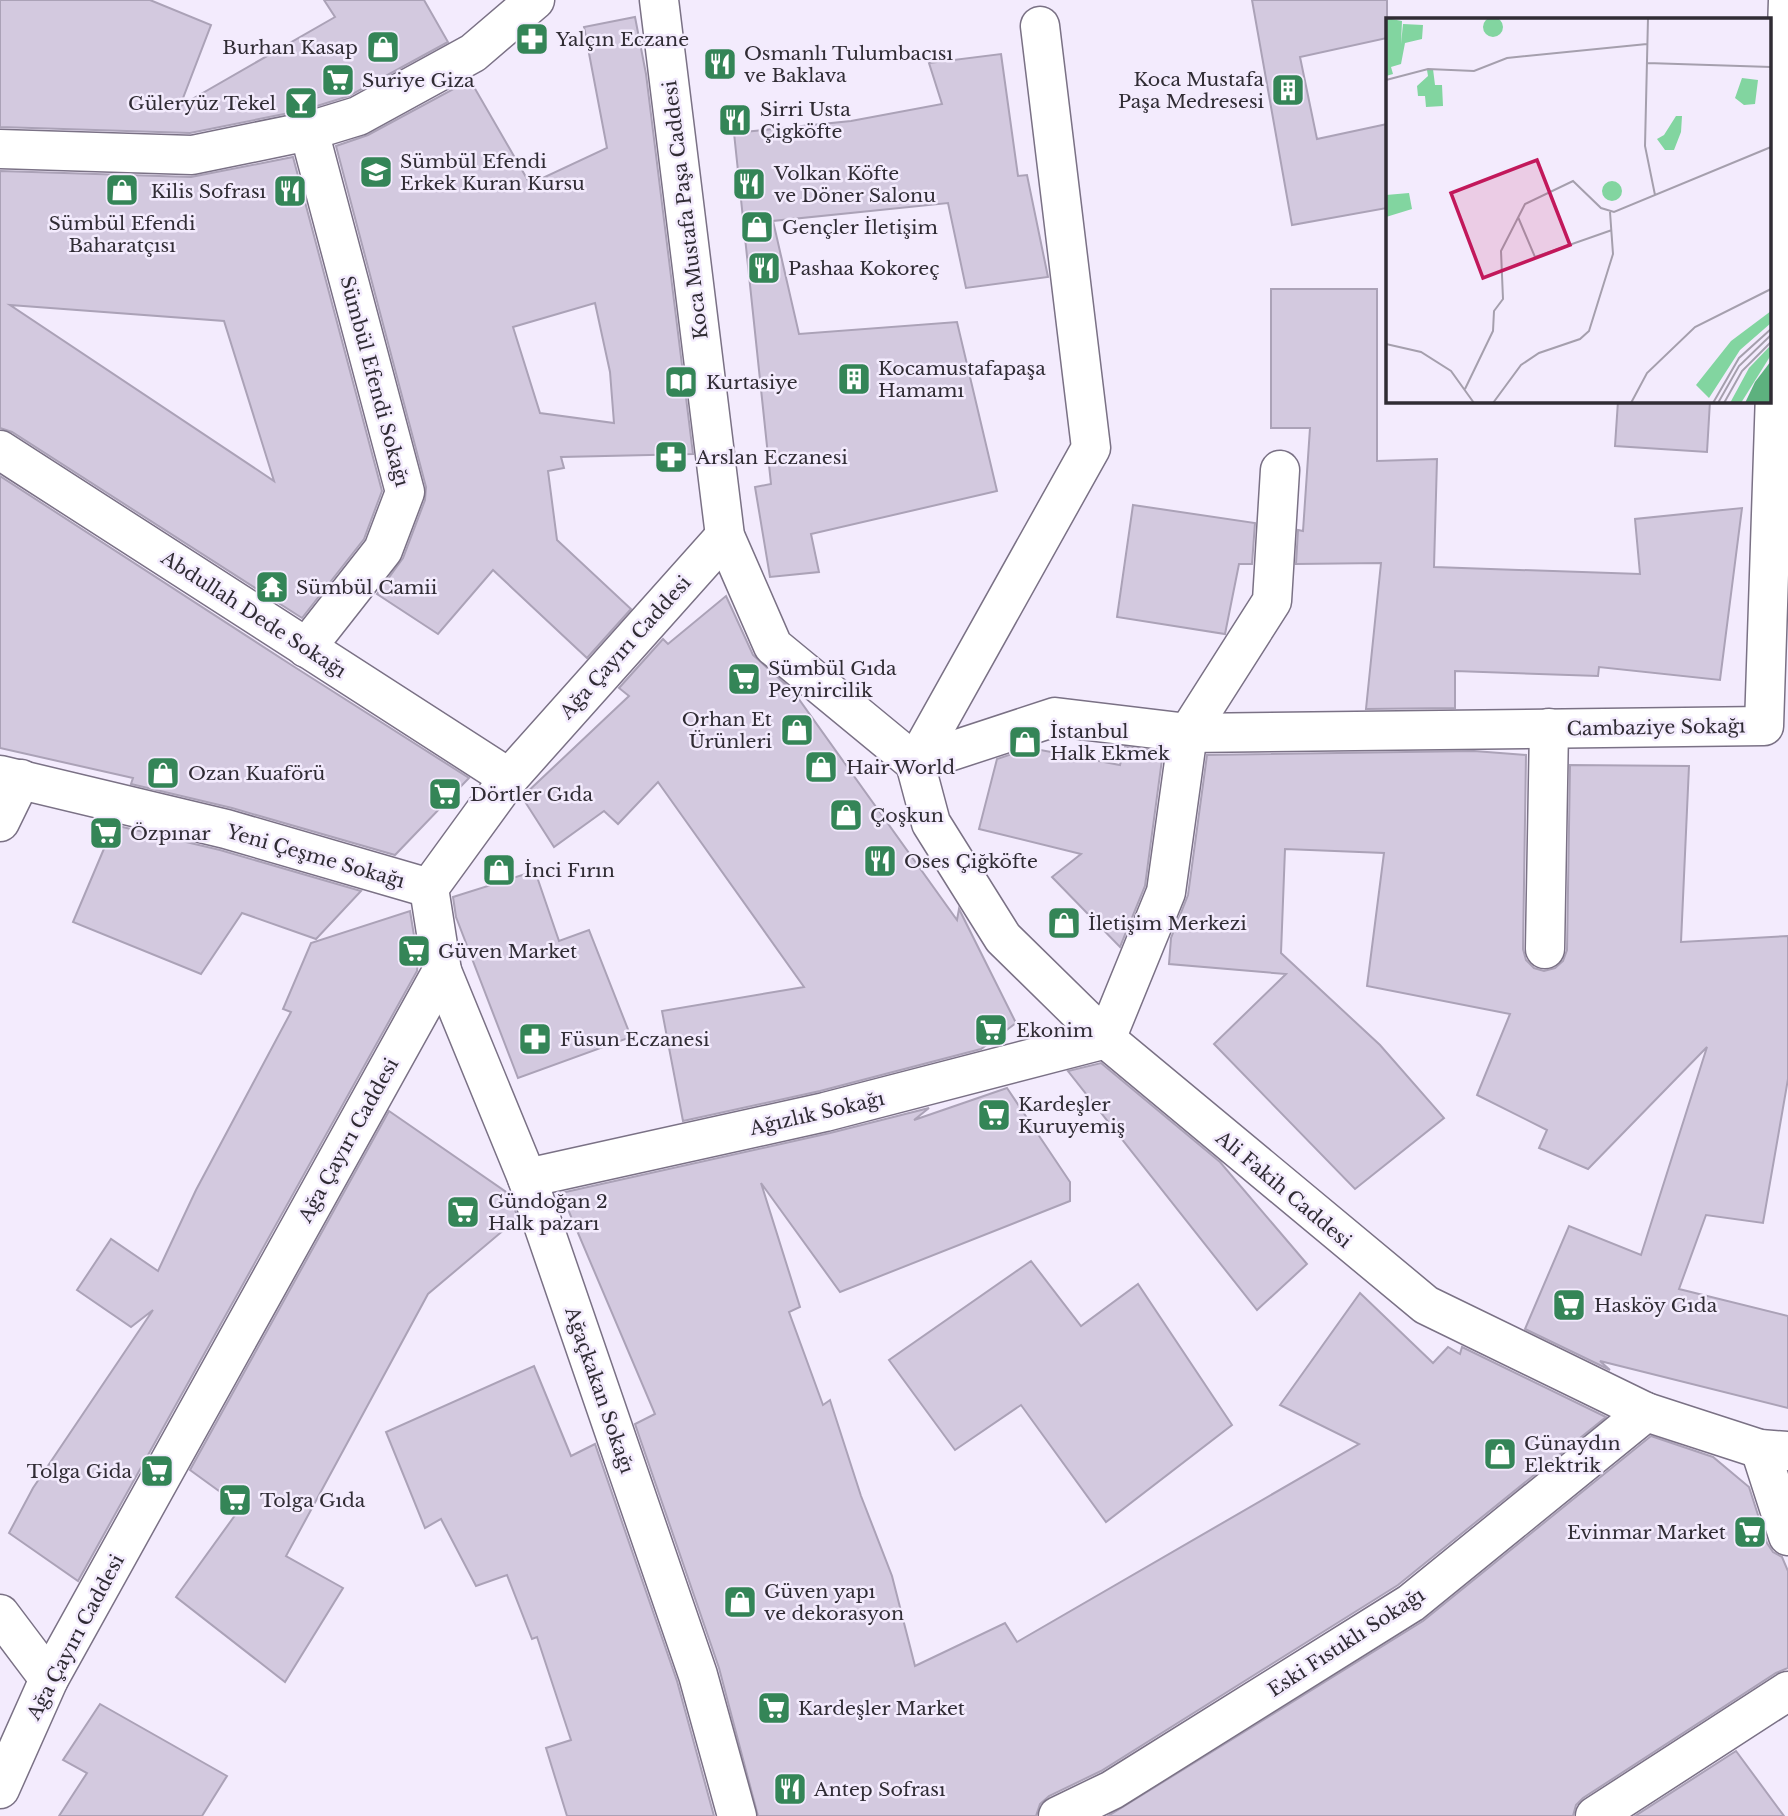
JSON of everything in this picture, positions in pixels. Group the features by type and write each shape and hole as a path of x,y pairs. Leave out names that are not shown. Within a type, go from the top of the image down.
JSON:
{"street":[{"path":"0,149 192,155 309,131 358,116 473,53 535,0"},
{"name":"Koca Mustafa Paşa Caddesi","path":"659,0 724,536 773,646 915,763"},
{"name":"Cambaziye Sokağı","path":"915,763 1055,717 1188,733 1776,725 1788,0"},
{"path":"915,763 1091,448 1040,26"},
{"name":"Sümbül Efendi Sokağı","path":"306,648 383,550 405,492 309,131"},
{"name":"Abdullah Dede Sokağı","path":"0,450 509,778"},
{"path":"1106,1038 1166,892 1188,733 1272,601 1280,470"},
{"name":"Ağa Çayırı Caddesi","path":"429,888 509,778 724,536"},
{"path":"1545,949 1549,728"},
{"name":"Ali Fakih Caddesi","path":"915,763 930,823 1003,938 1106,1038 1426,1305 1646,1412 1774,1450"},
{"path":"0,822 10,777"},
{"name":"Yeni Çeşme Sokağı","path":"10,777 226,829 429,888"},
{"path":"429,888 442,971"},
{"name":"Ağa Çayırı Caddesi","path":"0,1789 49,1679 442,971"},
{"name":"Ağaçkakan Sokağı","path":"442,971 527,1178 698,1675 737,1816"},
{"name":"Ağızlık Sokağı","path":"527,1178 825,1112 1106,1038"},
{"name":"Eski Fıstıklı Sokağı","path":"1058,1816 1112,1790 1411,1603 1646,1412"},
{"path":"1774,1450 1788,1536"},
{"path":"0,1614 49,1679"},
{"path":"1595,1816 1788,1691"}],"building":[{"path":"0,0 150,0 211,25 180,106 335,17 324,0 424,0 448,42 349,96 304,110 190,133 0,127"},
{"name":"Koca Mustafa Paşa Medresesi","path":"1252,0 1387,0 1386,38 1300,57 1317,139 1386,124 1386,208 1292,225"},
{"path":"635,17 646,74 693,454 561,457 564,468 548,471 557,540 631,609 587,658 493,570 438,634 377,594 403,558 425,500 426,487 336,146 368,135 470,80 530,184 607,148 584,27","holes":["595,303 610,372 614,423 540,413 513,327"]},
{"path":"1001,54 1018,176 1027,175 1048,277 966,288 948,203 773,221 799,334 957,322 997,491 811,534 819,572 770,577 755,487 771,484 734,133 851,121 942,104 929,63"},
{"path":"293,157 382,491 364,539 302,618 12,432 0,428 0,171 191,177","holes":["10,305 224,321 274,481"]},
{"path":"1271,289 1377,289 1377,461 1437,459 1434,567 1640,574 1635,519 1742,508 1720,680 1599,667 1598,676 1455,671 1455,708 1366,709 1381,563 1296,564 1298,530 1303,531 1310,428 1271,428"},
{"path":"1618,402 1710,402 1707,452 1615,446"},
{"path":"0,476 469,778 395,855 232,808 131,784 133,778 0,748"},
{"path":"1133,505 1255,523 1252,564 1239,564 1225,634 1117,617"},
{"path":"726,596 753,655 793,691 957,920 959,909 1016,1023 981,1049 820,1091 683,1121 662,1011 804,987 658,782 618,824 604,811 554,847 522,797 629,696 619,688 663,639 668,644"},
{"path":"1125,747 1163,752 1145,886 1120,947 1052,877 1081,854 979,829 997,759 1030,748 1120,765"},
{"path":"1474,751 1526,755 1523,949 1526,960 1534,968 1544,971 1555,968 1563,961 1567,950 1570,765 1689,766 1681,942 1788,936 1788,1079 1763,1223 1706,1215 1679,1289 1788,1316 1788,1408 1600,1361 1610,1370 1525,1329 1569,1226 1641,1255 1707,1047 1588,1169 1539,1148 1547,1130 1477,1095 1510,1014 1367,986 1384,853 1285,849 1281,953 1380,1045 1444,1118 1355,1189 1214,1044 1286,974 1169,964 1171,938 1188,895 1207,755"},
{"path":"114,825 220,850 361,891 316,939 242,913 201,974 73,922"},
{"path":"535,871 559,941 589,930 631,1037 518,1078 456,917 453,897"},
{"path":"410,911 418,960 417,971 78,1581 9,1533 33,1488 153,1310 131,1327 77,1290 111,1239 158,1271 196,1190 291,1012 283,1009 311,943"},
{"path":"1101,1063 1220,1162 1307,1264 1257,1310 1068,1071"},
{"path":"1007,1088 1070,1182 1070,1201 840,1292 761,1183 800,1307 789,1312 823,1405 830,1400 861,1496 892,1576 915,1666 1005,1623 1017,1642 1359,1444 1280,1405 1360,1293 1433,1363 1448,1347 1460,1354 1462,1347 1606,1417 1398,1585 1101,1771 1049,1796 1040,1804 1036,1816 758,1816 719,1668 635,1424 655,1414 561,1193 929,1108 914,1120"},
{"path":"389,1111 509,1194 518,1218 428,1294 286,1556 343,1588 285,1682 176,1597 241,1507 190,1470"},
{"path":"1031,1261 1081,1326 1138,1284 1232,1425 1106,1522 1021,1405 955,1450 889,1360"},
{"path":"534,1366 571,1456 595,1444 677,1681 714,1816 567,1816 546,1748 571,1740 537,1637 532,1639 507,1575 476,1586 441,1519 425,1528 386,1432"},
{"path":"1651,1436 1713,1457 1749,1487 1767,1543 1773,1552 1782,1557 1788,1571 1788,1668 1776,1673 1583,1798 1576,1805 1573,1816 1108,1816 1423,1621"},
{"path":"100,1704 227,1776 202,1816 59,1816 87,1773 63,1760"},
{"path":"1736,1751 1784,1816 1635,1816"}],"place":[{"name":"Yalçın Eczane","path":"532,39"},
{"name":"Burhan Kasap","path":"383,47"},
{"name":"Osmanlı Tulumbacısı ve Baklava","path":"720,64"},
{"name":"Suriye Giza","path":"338,80"},
{"name":"Koca Mustafa Paşa Medresesi","path":"1288,90"},
{"name":"Güleryüz Tekel","path":"301,103"},
{"name":"Sirri Usta Çigköfte","path":"735,120"},
{"name":"Sümbül Efendi Erkek Kuran Kursu","path":"376,172"},
{"name":"Volkan Köfte ve Döner Salonu","path":"749,184"},
{"name":"Sümbül Efendi Baharatçısı","path":"122,190"},
{"name":"Kilis Sofrası","path":"290,191"},
{"name":"Gençler İletişim","path":"757,227"},
{"name":"Pashaa Kokoreç","path":"764,268"},
{"name":"Kocamustafapaşa Hamamı","path":"854,379"},
{"name":"Kurtasiye","path":"681,382"},
{"name":"Arslan Eczanesi","path":"671,457"},
{"name":"Sümbül Camii","path":"272,587"},
{"name":"Sümbül Gıda Peynircilik","path":"744,679"},
{"name":"Orhan Et Ürünleri","path":"797,730"},
{"name":"İstanbul Halk Ekmek","path":"1025,742"},
{"name":"Hair World","path":"821,767"},
{"name":"Ozan Kuaförü","path":"163,773"},
{"name":"Dörtler Gıda","path":"445,794"},
{"name":"Çoşkun","path":"846,815"},
{"name":"Özpınar","path":"106,833"},
{"name":"Oses Çiğköfte","path":"880,861"},
{"name":"İnci Fırın","path":"499,870"},
{"name":"İletişim Merkezi","path":"1064,923"},
{"name":"Güven Market","path":"414,951"},
{"name":"Ekonim","path":"991,1030"},
{"name":"Füsun Eczanesi","path":"535,1039"},
{"name":"Kardeşler Kuruyemiş","path":"994,1115"},
{"name":"Gündoğan 2 Halk pazarı","path":"463,1212"},
{"name":"Hasköy Gıda","path":"1569,1305"},
{"name":"Günaydın Elektrik","path":"1500,1454"},
{"name":"Tolga Gida","path":"157,1471"},
{"name":"Tolga Gıda","path":"235,1500"},
{"name":"Evinmar Market","path":"1750,1532"},
{"name":"Güven yapı ve dekorasyon","path":"740,1602"},
{"name":"Kardeşler Market","path":"774,1708"},
{"name":"Antep Sofrası","path":"790,1789"}]}
